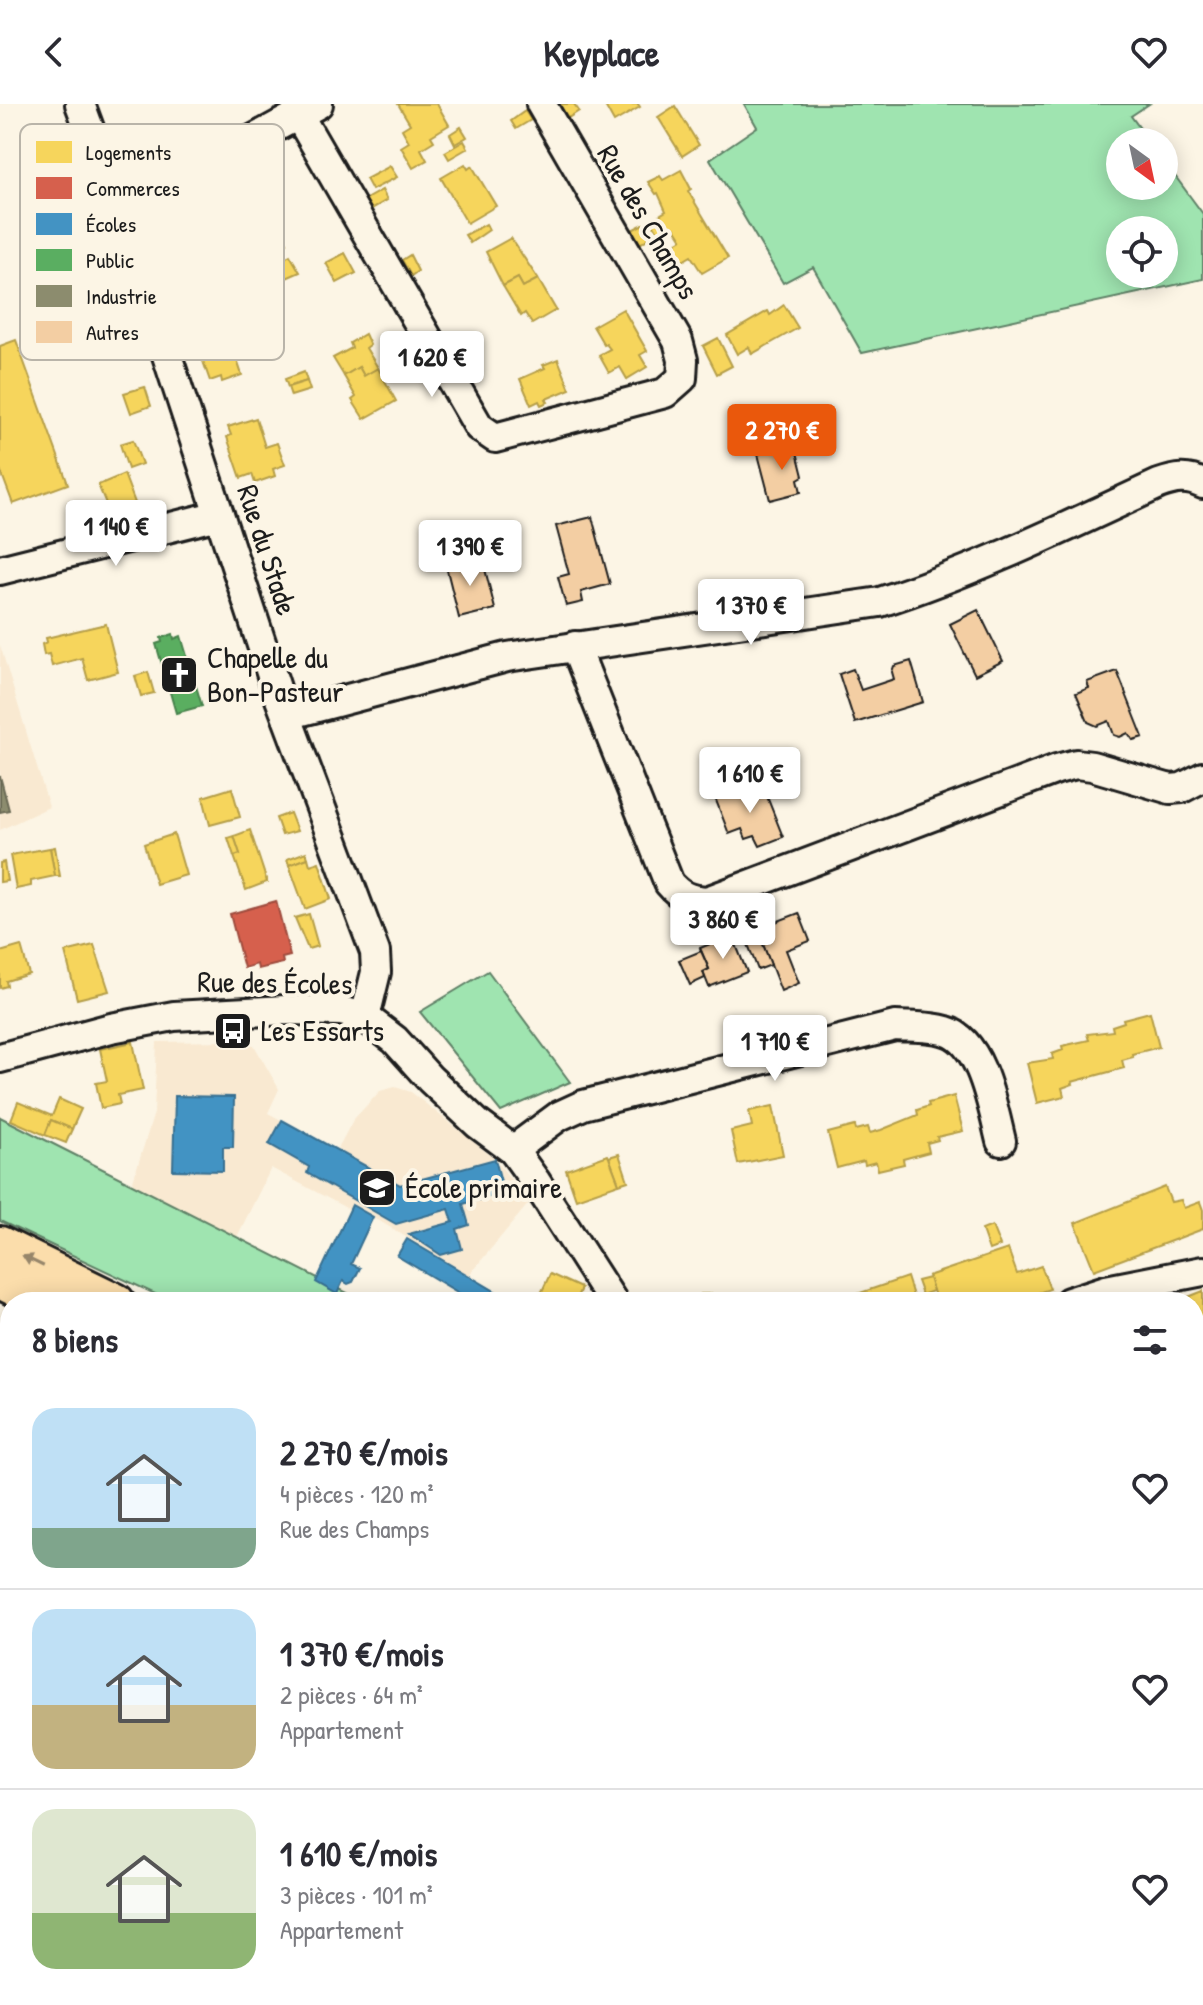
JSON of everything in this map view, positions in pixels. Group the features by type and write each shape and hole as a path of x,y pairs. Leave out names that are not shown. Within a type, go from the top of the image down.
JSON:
{"main road":[{"path":"0,1245 96,1292"},
{"path":"0,1280 24,1292"}],"street":[{"name":"Rue du Stade","path":"80,104 87,124"},
{"name":"Rue des Champs","path":"308,110 479,427 495,438 665,393 682,378 683,360 678,341 541,104"},
{"path":"282,124 308,110"},
{"name":"Rue du Stade","path":"168,360 287,715 375,952 376,972 365,1017"},
{"path":"287,715 507,657 880,602 1005,554 1159,484 1177,478 1203,484"},
{"path":"0,570 219,515"},
{"path":"575,646 669,883 678,894 691,900 707,901 1076,764 1170,789 1182,788 1203,777"},
{"name":"Rue des Écoles","path":"0,1058 111,1028 174,1016 285,1010 341,1011 365,1017 395,1040 430,1079 478,1124 513,1150 607,1292"},
{"path":"513,1150 559,1116 583,1105 895,1026 948,1031 970,1049 986,1078 1001,1141"},
{"path":"1100,1292 1203,1271"}],"shaded area":[{"path":"0,645 49,807 0,830"},
{"path":"228,1041 254,1045 279,1089 268,1113 337,1150 353,1120 380,1091 395,1087 411,1092 495,1159 529,1203 469,1275 353,1205 350,1210 271,1168 237,1237 132,1184 154,1113 157,1042"}],"green space":[{"path":"744,104 1149,104 1131,116 1140,128 1106,128 1106,200 1178,200 1178,180 1203,214 1203,279 1178,284 1178,216 1106,216 1106,288 1162,288 862,353 813,267 783,283 710,159 757,127"},
{"path":"488,971 570,1082 501,1112 420,1012"},
{"path":"0,1117 345,1292 151,1292 0,1221"}],"building: Logements":[{"path":"398,104 437,104 449,125 431,136 434,141 421,149 427,160 413,168 401,147 409,142 402,129 410,124"},
{"path":"574,104 579,111 568,118 560,105"},
{"path":"604,104 638,104 640,107 614,122"},
{"path":"675,106 699,145 682,156 658,117"},
{"path":"525,111 531,120 516,129 511,121"},
{"path":"461,127 467,137 455,144 450,134"},
{"path":"464,141 468,148 449,159 445,152"},
{"path":"465,164 468,169 472,166 496,206 467,223 441,178"},
{"path":"390,166 397,177 372,190 366,179"},
{"path":"681,170 691,189 688,191 728,258 702,273 691,256 676,265 667,248 682,239 675,228 661,237 651,220 666,211 658,193 648,182 660,176 663,180"},
{"path":"382,190 387,200 370,210 364,200"},
{"path":"486,224 489,230 470,243 465,235"},
{"path":"643,224 650,237 640,244 632,230"},
{"path":"511,238 538,279 523,287 518,278 503,286 486,252"},
{"path":"345,253 356,273 337,283 326,263"},
{"path":"290,255 300,272 284,279 284,258"},
{"path":"410,255 418,271 411,276 402,260"},
{"path":"518,278 523,287 538,279 556,310 532,324 525,313 521,316 503,286"},
{"path":"784,305 798,328 752,354 749,347 737,354 727,335"},
{"path":"623,309 647,351 640,355 647,367 627,379 620,367 609,373 599,355 610,349 604,345 593,326"},
{"path":"365,334 370,345 366,348 378,368 364,376 359,367 344,376 333,358 352,348 350,343"},
{"path":"718,338 732,366 717,374 703,346"},
{"path":"16,340 20,360 23,360 68,484 13,504 0,469 0,346"},
{"path":"558,359 570,389 546,399 548,402 541,405 539,401 531,405 520,379"},
{"path":"203,360 237,360 242,375 222,382 221,377 210,381"},
{"path":"359,367 364,376 378,368 396,401 364,419 352,400 356,397 344,376"},
{"path":"304,372 307,381 288,387 285,379"},
{"path":"307,381 310,390 291,396 288,387"},
{"path":"145,387 151,406 131,413 124,393"},
{"path":"256,418 265,447 277,443 285,465 273,469 275,476 255,483 252,474 241,478 227,437 231,435 228,427"},
{"path":"133,440 142,464 128,469 120,444"},
{"path":"124,474 135,503 110,513 98,485"},
{"path":"106,624 118,672 88,680 82,658 52,666 49,654 44,655 42,644 47,642 46,638"},
{"path":"148,672 154,693 141,696 135,676"},
{"path":"232,788 240,817 210,825 203,797"},
{"path":"290,813 297,831 282,835 276,818"},
{"path":"250,830 267,882 246,890 234,856 240,854 234,836"},
{"path":"174,834 186,875 156,884 144,844"},
{"path":"234,836 240,854 234,856 228,838"},
{"path":"55,847 60,876 55,876 50,848"},
{"path":"50,848 55,876 31,881 31,886 16,889 10,855"},
{"path":"306,852 308,858 289,865 287,859"},
{"path":"308,858 310,865 319,862 331,899 305,909 289,865"},
{"path":"4,862 7,881 0,882 0,863"},
{"path":"309,914 318,946 308,949 295,918"},
{"path":"94,945 109,991 77,999 65,952"},
{"path":"21,946 29,974 6,981 7,986 0,988 0,952"},
{"path":"1150,1012 1159,1047 1122,1060 1124,1068 1072,1082 1062,1088 1064,1096 1037,1103 1027,1063 1053,1059 1052,1054 1063,1050 1062,1046 1089,1040 1087,1034 1113,1031 1112,1026 1124,1022 1123,1019"},
{"path":"133,1042 143,1090 118,1095 120,1104 101,1108 96,1083 107,1081 100,1049"},
{"path":"954,1096 963,1131 937,1137 938,1140 927,1143 929,1152 903,1159 904,1164 878,1170 876,1162 865,1165 864,1161 837,1168 828,1133 855,1126 856,1130 868,1127 870,1133 881,1130 918,1115 917,1110 929,1106 928,1103"},
{"path":"59,1099 81,1109 72,1129 51,1120 45,1135 11,1120 18,1102 52,1116"},
{"path":"773,1106 783,1155 738,1164 731,1131 752,1126 749,1111"},
{"path":"51,1120 72,1129 66,1143 45,1135"},
{"path":"619,1154 628,1181 619,1184 609,1157"},
{"path":"608,1155 619,1184 576,1199 566,1170"},
{"path":"1165,1187 1171,1202 1181,1200 1184,1208 1200,1202 1203,1229 1094,1270 1075,1223"},
{"path":"992,1226 1000,1246 989,1250 982,1230"},
{"path":"1008,1249 1017,1274 1041,1266 1050,1289 1041,1292 934,1292 928,1276"},
{"path":"550,1274 581,1288 579,1292 542,1292"},
{"path":"907,1277 912,1292 863,1292"},
{"path":"929,1278 933,1291 921,1292 917,1281"}],"building: Commerces":[{"path":"276,901 290,956 282,958 283,963 258,969 257,964 244,968 230,914"}],"building: Écoles":[{"path":"175,1096 234,1097 233,1147 223,1147 223,1171 173,1170"},
{"path":"282,1120 400,1185 495,1159 504,1193 463,1204 469,1225 457,1229 462,1249 441,1255 409,1234 453,1222 449,1209 396,1224 307,1173 309,1167 269,1144"},
{"path":"352,1205 373,1217 351,1264 360,1268 353,1282 348,1284 343,1281 338,1292 334,1292 316,1282"},
{"path":"407,1239 496,1292 457,1292 397,1256"}],"building: Public":[{"name":"Chapelle du Bon-Pasteur","path":"173,634 174,639 181,636 202,706 176,713 156,644 162,642 161,638"}],"building: Industrie":[{"path":"0,776 9,810 0,812"}],"building: Autres":[{"path":"795,444 803,476 798,479 801,492 770,500 758,454"},
{"path":"592,517 610,584 581,592 583,602 566,606 558,577 569,574 556,526"},
{"path":"482,557 495,609 459,618 446,566"},
{"path":"978,610 1003,661 975,675 950,624"},
{"path":"911,661 923,702 855,723 839,674 853,669 861,690 894,679 894,666"},
{"path":"1117,671 1143,737 1133,740 1128,733 1120,737 1114,735 1109,721 1097,726 1088,722 1076,693 1089,688 1087,682"},
{"path":"762,784 783,837 760,846 755,836 746,839 742,829 729,834 714,795 727,790 730,797"},
{"path":"799,913 810,941 786,950 799,983 781,991 757,929"},
{"path":"757,929 771,965 758,970 744,934"},
{"path":"732,935 747,972 709,987 703,972 709,969 700,948"},
{"path":"701,951 709,969 703,972 705,978 690,985 679,960"}],"place":[{"name":"Chapelle du Bon-Pasteur","path":"179,675"},
{"name":"Les Essarts","path":"233,1031"},
{"name":"École primaire","path":"377,1188"}]}
